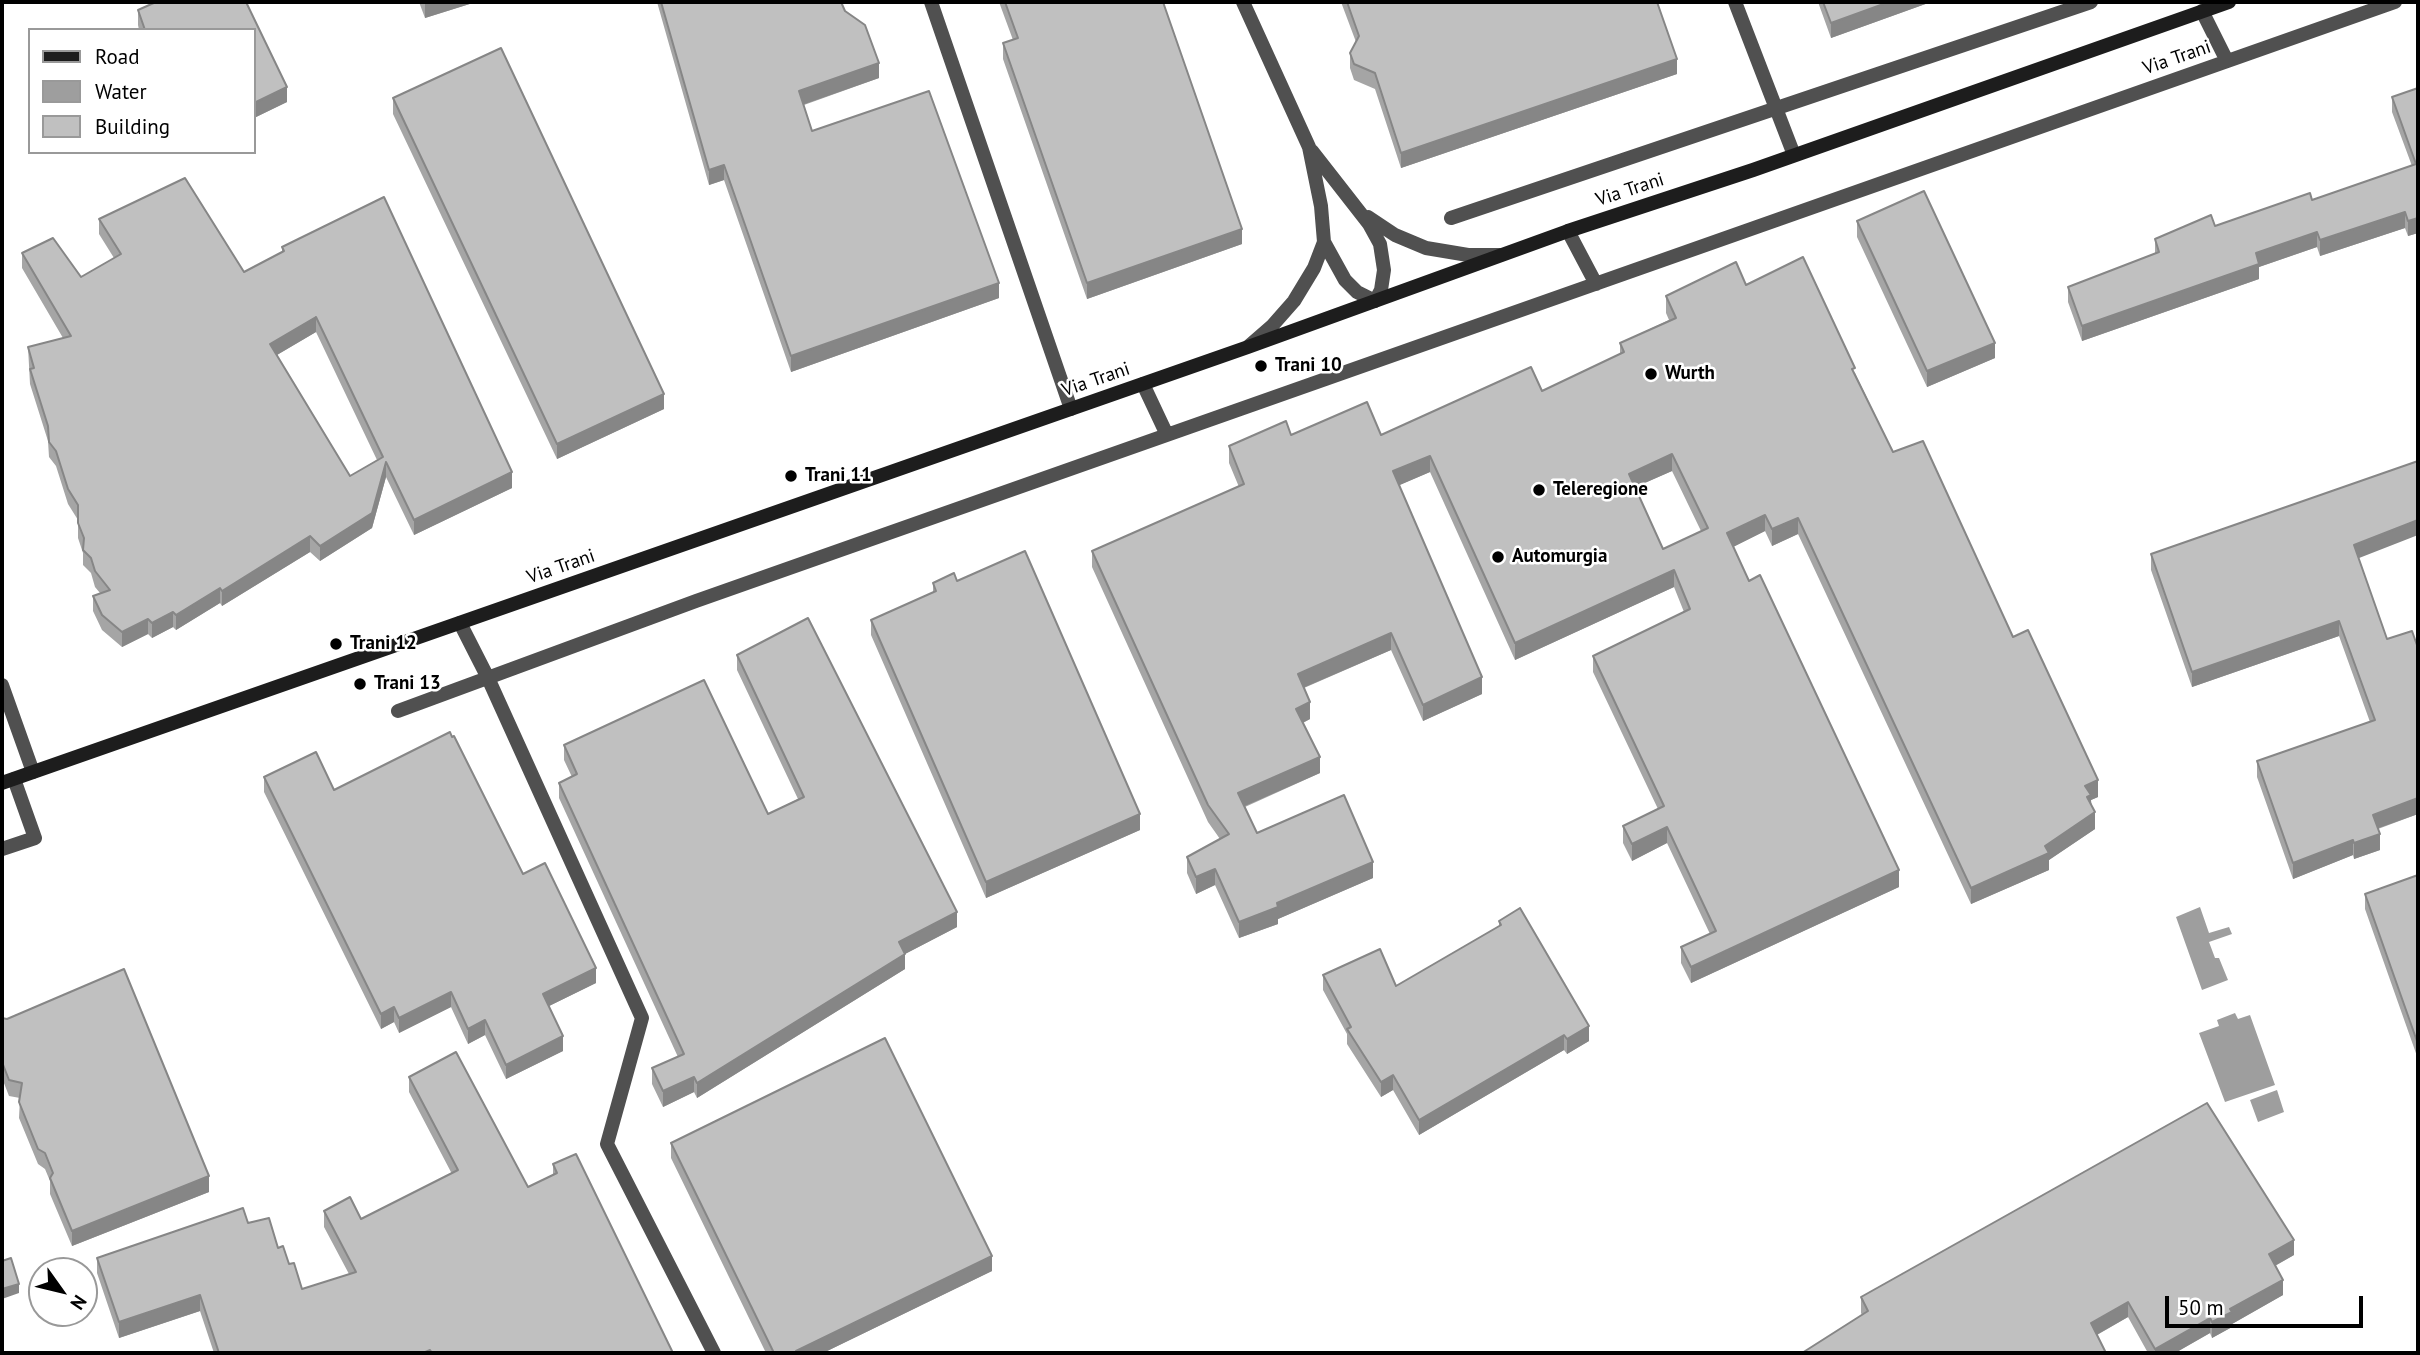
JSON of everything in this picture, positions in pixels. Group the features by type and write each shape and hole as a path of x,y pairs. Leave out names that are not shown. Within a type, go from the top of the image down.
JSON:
{"main road":[{"name":"Via Trani","path":"8,781 1248,347 1568,231 1794,155 2229,2"}],"street":[{"path":"931,2 1071,409"},
{"path":"1243,2 1309,147 1321,206 1324,242 1345,280 1357,292 1375,301 1383,279 1382,253 1375,234 1309,147"},
{"path":"1735,2 1794,155"},
{"path":"1451,218 2091,2"},
{"name":"Via Trani","path":"398,711 696,601 2395,2"},
{"name":"Via Trani","path":"2202,11 2227,61"},
{"path":"1355,206 1380,226 1410,243 1443,252 1501,255"},
{"path":"1568,231 1596,284"},
{"path":"1248,347 1272,326 1300,293 1324,242"},
{"path":"1143,384 1167,436"},
{"path":"460,623 488,678 642,1018 607,1144 714,1353"},
{"path":"2,685 33,772"},
{"path":"2,849 35,838 8,781"}],"water":[{"path":"2200,907 2209,933 2229,927 2232,934 2209,942 2228,980 2202,990 2176,917"},
{"path":"2235,1013 2238,1019 2250,1015 2275,1085 2225,1102 2199,1033 2219,1026 2217,1020"},
{"path":"2277,1090 2284,1112 2258,1122 2250,1100"}],"building":[{"path":"156,2 246,2 287,87 256,102 256,28 144,28 138,10"},
{"path":"661,2 841,2 845,11 865,25 879,63 799,91 812,131 929,91 999,283 791,356 724,165 709,170"},
{"path":"1005,2 1163,2 1242,229 1087,283 1003,43 1018,38"},
{"path":"1347,2 1657,2 1677,59 1401,153 1375,73 1354,64 1350,53 1359,36"},
{"path":"1823,2 1889,2 1831,23"},
{"path":"501,48 664,394 557,444 393,98"},
{"path":"2418,88 2418,218 2408,221 2405,212 2320,240 2317,232 2256,253 2259,264 2082,326 2068,287 2159,252 2155,239 2211,215 2215,226 2310,193 2312,200 2416,164 2392,97"},
{"path":"185,178 244,272 284,251 282,247 384,197 512,472 414,520 386,462 372,513 320,546 310,536 222,591 220,588 176,615 173,612 152,623 148,619 122,632 102,615 93,596 110,590 95,571 91,558 83,550 84,538 78,523 78,505 68,489 56,451 49,442 48,426 30,369 34,368 28,347 71,336 22,253 53,238 81,277 121,254 99,219","holes":["316,317 383,457 350,476 270,344"]},
{"path":"1924,191 1995,343 1927,371 1857,221"},
{"path":"1803,257 1855,368 1852,369 1893,452 1923,441 2013,637 2028,630 2098,780 2085,786 2091,795 2087,797 2095,812 2045,846 2049,853 1971,888 1798,518 1772,529 1765,515 1727,533 1749,581 1760,575 1899,870 1691,967 1681,947 1716,931 1667,827 1632,844 1623,826 1664,806 1593,656 1690,609 1674,570 1515,643 1430,456 1393,471 1482,677 1423,705 1391,633 1298,674 1310,702 1296,709 1320,757 1238,793 1257,833 1344,795 1373,862 1277,903 1278,907 1239,922 1215,869 1196,877 1187,857 1229,834 1208,805 1092,551 1244,484 1229,446 1286,421 1291,435 1367,402 1381,435 1531,367 1542,391 1624,352 1620,343 1676,318 1666,296 1736,262 1746,285","holes":["1672,454 1708,528 1663,549 1629,474"]},
{"path":"2418,461 2418,520 2354,545 2387,639 2412,631 2418,648 2418,798 2373,815 2380,834 2354,843 2353,840 2293,863 2257,761 2375,720 2339,621 2192,672 2151,554"},
{"path":"1025,551 1140,814 986,882 871,620 936,591 933,583 954,573 957,581"},
{"path":"808,618 957,912 899,942 905,954 697,1083 694,1077 663,1091 652,1068 684,1054 559,783 577,774 564,745 704,680 768,814 804,797 737,655"},
{"path":"450,732 523,874 545,863 596,968 543,994 563,1036 506,1065 485,1020 468,1029 451,992 399,1018 394,1007 381,1014 264,777 316,752 334,790"},
{"path":"2418,875 2418,1044 2365,894"},
{"path":"1520,908 1589,1026 1567,1039 1564,1035 1419,1120 1393,1075 1381,1082 1347,1029 1351,1027 1323,975 1380,949 1396,986 1501,925 1499,921"},
{"path":"124,969 209,1176 72,1231 50,1178 53,1173 45,1153 38,1149 19,1102 22,1083 9,1080 2,1062 2,1018 7,1019"},
{"path":"885,1038 992,1256 796,1351 797,1353 774,1353 671,1143"},
{"path":"456,1052 528,1187 557,1173 553,1164 576,1154 673,1353 432,1353 430,1350 423,1353 219,1353 200,1295 119,1322 98,1258 243,1208 248,1223 269,1218 278,1248 283,1246 289,1264 294,1263 302,1289 356,1272 324,1211 350,1197 361,1219 458,1170 409,1077"},
{"path":"2207,1103 2294,1240 2269,1254 2283,1280 2230,1309 2232,1312 2212,1322 2210,1318 2155,1349 2128,1302 2091,1323 2106,1353 1802,1353 1868,1311 1861,1297"},
{"path":"11,1258 19,1284 2,1289 2,1261"}],"place":[{"name":"Trani 10","path":"1261,366"},
{"name":"Wurth","path":"1651,374"},
{"name":"Trani 11","path":"791,476"},
{"name":"Teleregione","path":"1539,490"},
{"name":"Automurgia","path":"1498,557"},
{"name":"Trani 12","path":"336,644"},
{"name":"Trani 13","path":"360,684"}]}
